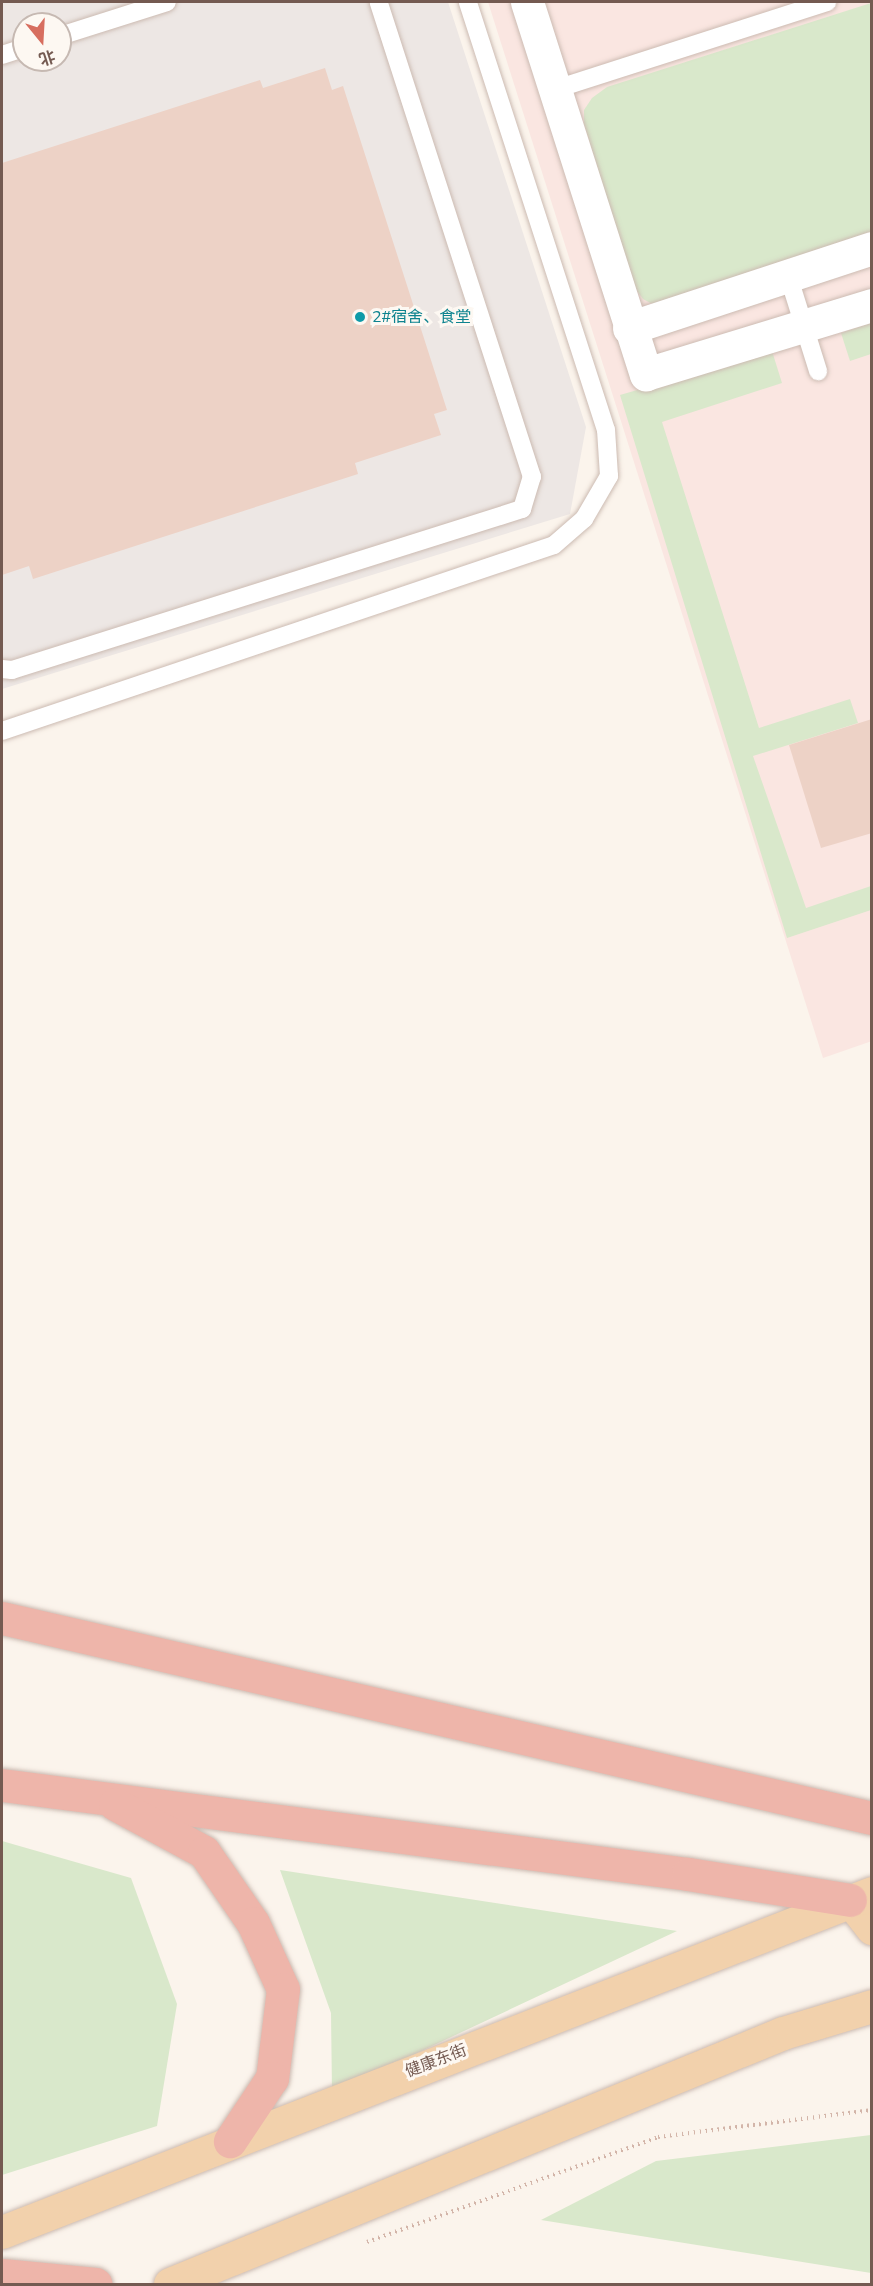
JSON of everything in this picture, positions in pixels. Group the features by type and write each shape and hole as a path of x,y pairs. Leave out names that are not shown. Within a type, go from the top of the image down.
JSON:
{"highway":[{"path":"2,1618 22,1626 872,1818"},
{"path":"2,1785 98,1795 861,1897"},
{"path":"98,1795 204,1852 253,1923 283,1989 272,2078 230,2141"},
{"path":"2,2275 96,2284"}],"main road":[{"path":"861,1897 872,1928"},
{"name":"健康东街","path":"2,2232 230,2141 861,1897"},
{"path":"170,2284 783,2033 872,2006"}],"street":[{"path":"527,2 556,89 628,328 646,374 872,305"},
{"path":"628,328 872,248"}],"lane":[{"path":"72,32 167,2"},
{"path":"2,669 12,670 522,509 532,477 379,2"},
{"path":"2,731 554,545 584,519 609,476 606,430 468,2"},
{"path":"556,89 827,2"},
{"path":"788,275 818,371"}],"path":[{"path":"361,2245 658,2137 872,2110"}],"shaded area":[{"path":"2,2 448,2 586,427 570,514 2,689"},
{"path":"488,2 871,2 872,1041 823,1058"}],"green space":[{"path":"871,3 871,237 656,306 643,299 634,287 584,124 584,110 592,98 607,87"},
{"path":"871,323 871,354 850,361 841,333"},
{"path":"772,351 782,383 662,422 759,728 850,699 858,723 753,756 806,908 871,886 871,910 787,938 620,395"},
{"path":"2,1841 131,1878 177,2004 157,2126 2,2175"},
{"path":"280,1870 677,1931 332,2093 331,2013"},
{"path":"871,2135 871,2273 541,2220 656,2161"}],"building":[{"name":"2#宿舍、食堂","path":"325,68 332,90 343,86 447,410 434,414 441,435 355,463 358,474 33,579 29,566 2,575 2,163 260,80 263,88"},
{"path":"872,719 872,833 821,848 789,745"}],"place":[{"name":"2#宿舍、食堂","path":"360,317"}]}
